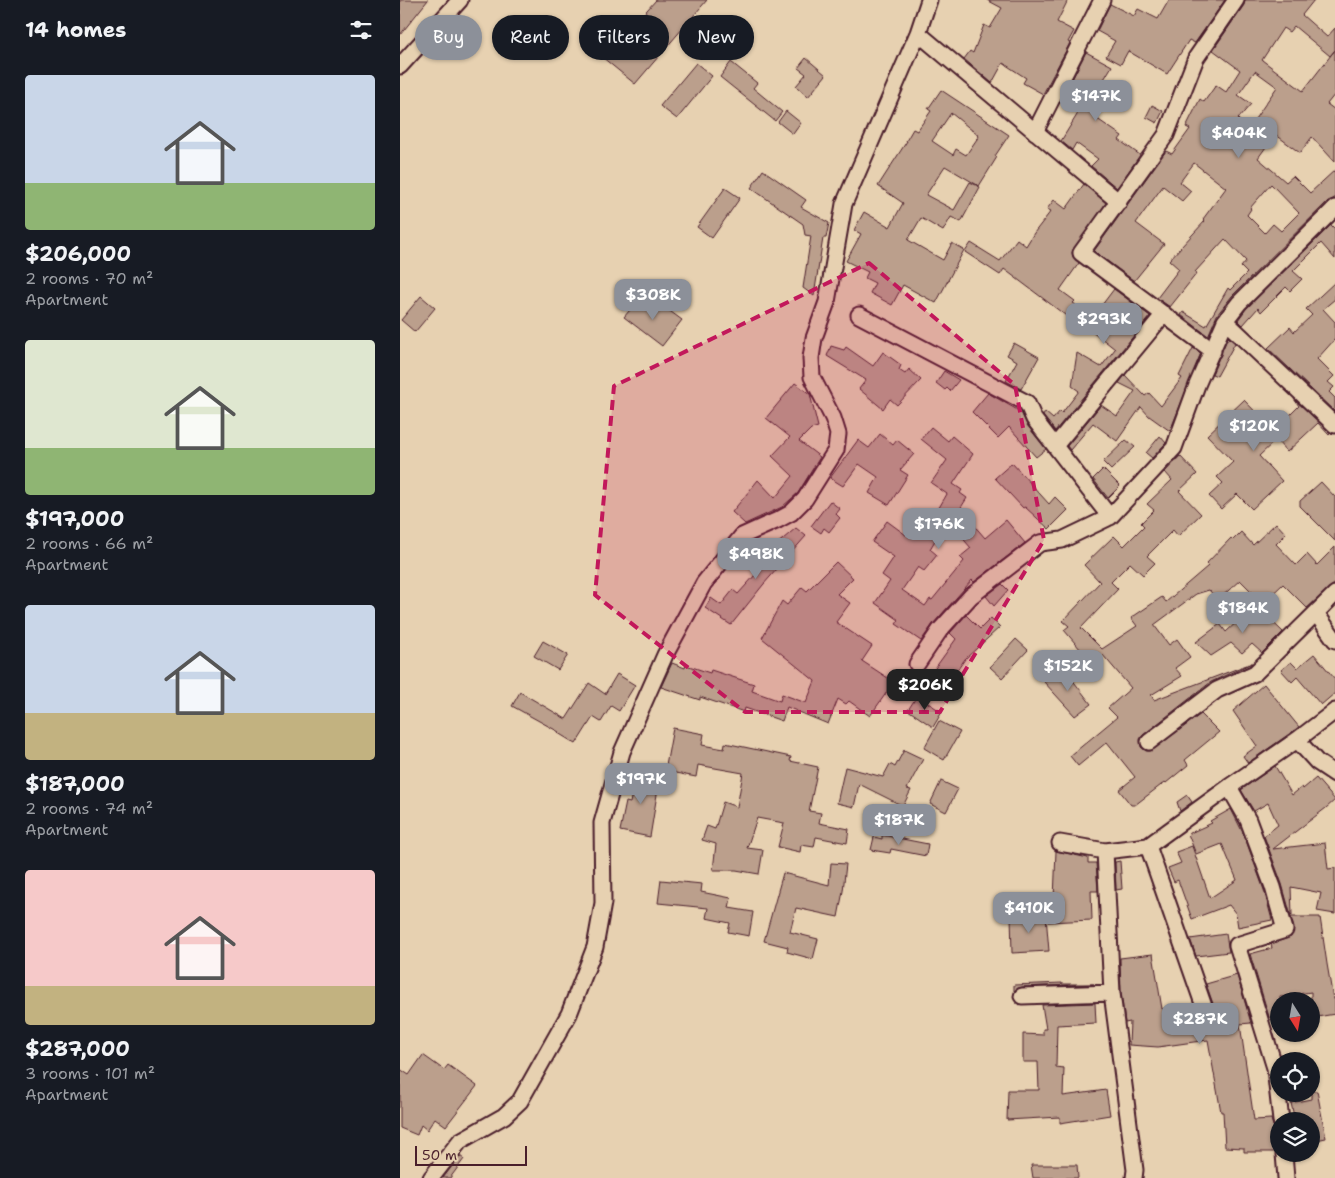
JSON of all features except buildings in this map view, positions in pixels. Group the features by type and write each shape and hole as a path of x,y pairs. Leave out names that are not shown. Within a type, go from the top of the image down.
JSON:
{"street":[{"path":"400,66 460,0"},
{"path":"431,1178 460,1141 504,1116 520,1101 569,1014 595,947 603,904 602,823 622,752 665,655 704,583 742,536 791,513 805,499 836,450 838,434 833,418 812,377 811,358 814,338 827,302 844,204 918,34 929,0"},
{"path":"1035,132 1102,0"},
{"path":"1213,351 1081,253 1166,135 1196,58 1236,0"},
{"path":"918,34 1119,202"},
{"path":"917,664 940,630 971,596 1040,543 1062,540 1110,517 1174,448 1197,385 1225,321 1239,303 1335,208"},
{"path":"1055,446 1164,314"},
{"path":"859,315 1027,403 1034,419 1110,517"},
{"path":"1225,321 1335,425"},
{"path":"1149,742 1217,690 1255,673 1335,594"},
{"path":"1316,613 1335,640"},
{"path":"1060,843 1106,851 1148,846 1335,711"},
{"path":"1297,740 1317,762 1335,774"},
{"path":"1229,787 1248,820 1273,888 1285,930 1237,945 1275,1068 1280,1112"},
{"path":"1148,846 1208,1018"},
{"path":"1106,851 1112,993 1135,1170 1134,1178"},
{"path":"1022,996 1112,993"},
{"path":"1285,1162 1286,1178"}],"highlighted area":[{"path":"869,263 1015,385 1044,540 940,712 745,712 595,595 614,386"}]}
